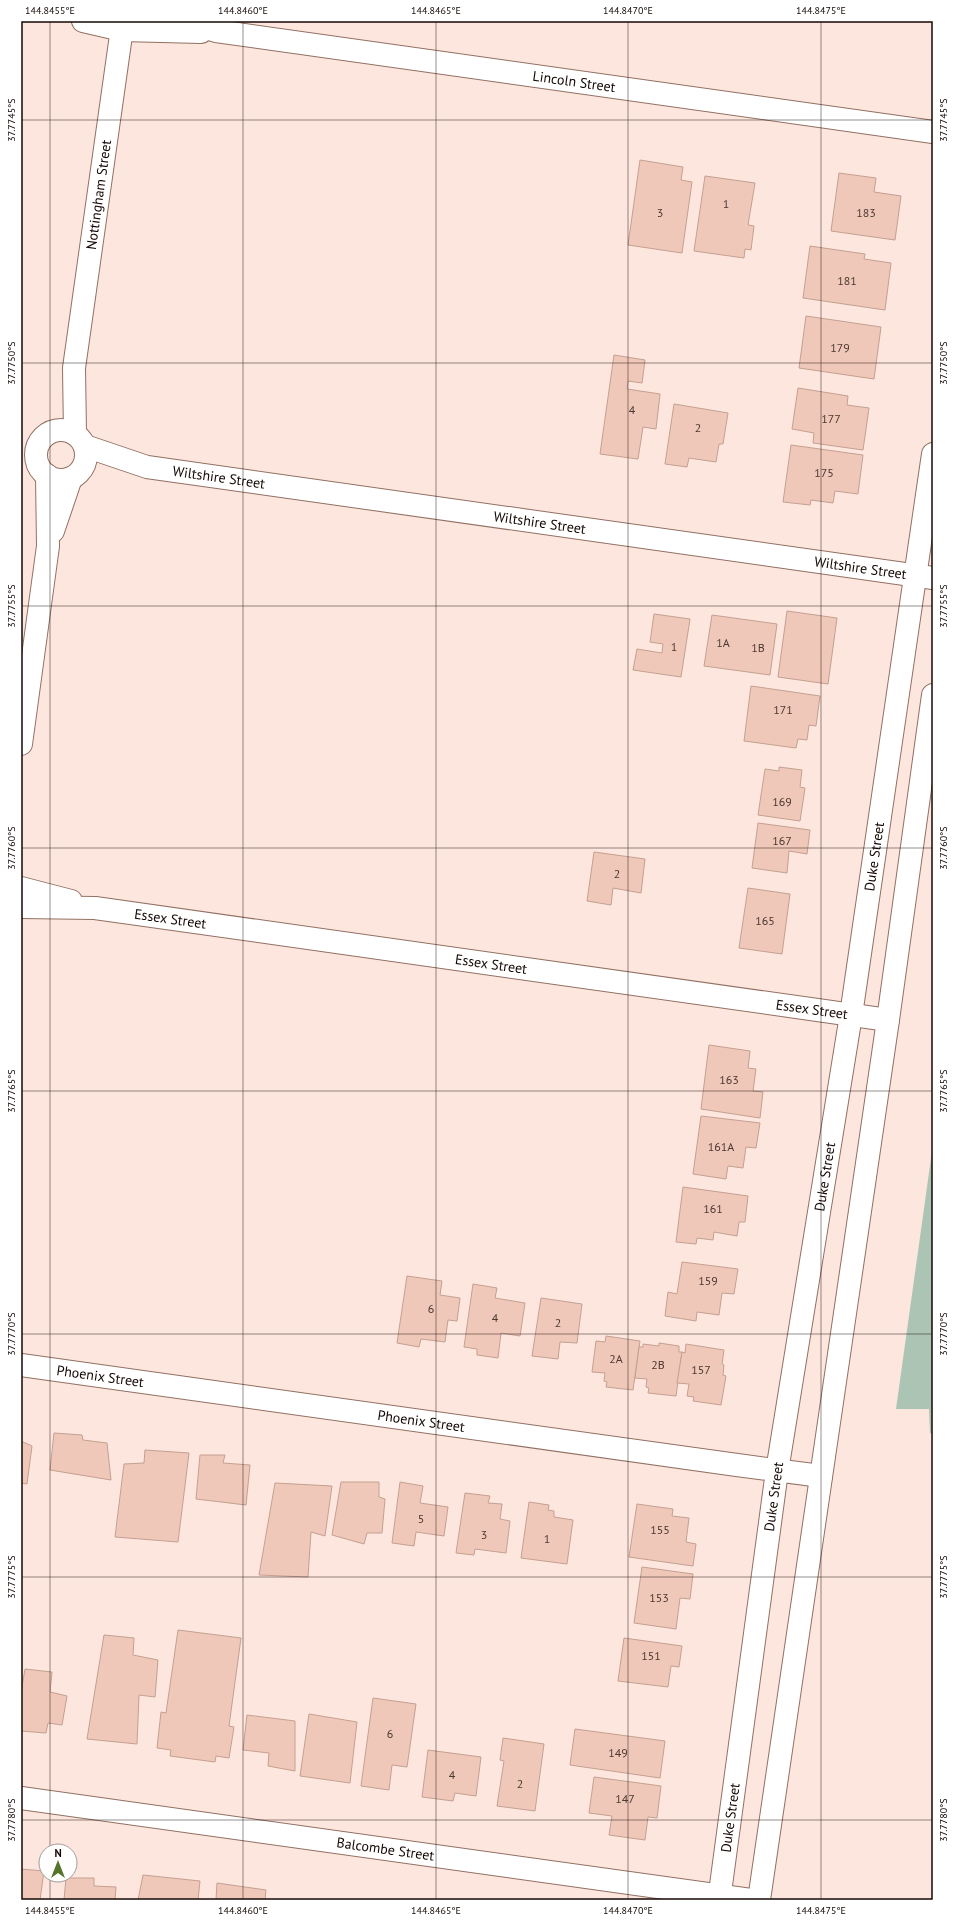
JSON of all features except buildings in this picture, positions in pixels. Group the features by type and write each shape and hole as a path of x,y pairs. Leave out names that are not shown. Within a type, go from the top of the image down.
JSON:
{"street":[{"name":"Lincoln Street","path":"84,21 163,32 216,31"},
{"name":"Lincoln Street","path":"181,21 216,31 933,132"},
{"name":"Nottingham Street","path":"80,440 74,368 122,26"},
{"name":"Nottingham Street","path":"48,435 74,368"},
{"path":"21,440 68,431 80,440 86,462 76,474 48,546 21,744"},
{"path":"48,435 38,446 35,465 48,546"},
{"name":"Wiltshire Street","path":"80,440 147,467"},
{"name":"Duke Street","path":"719,1898 776,1471 924,577 933,454"},
{"path":"35,465 54,479 62,480 76,474"},
{"name":"Wiltshire Street","path":"76,474 147,467 924,577"},
{"path":"759,1900 888,1020 933,695"},
{"name":"Essex Street","path":"21,888 95,908"},
{"name":"Essex Street","path":"21,906 95,908 888,1020"},
{"name":"Phoenix Street","path":"21,1365 776,1471 821,1476"},
{"name":"Balcombe Street","path":"21,1798 719,1898 750,1900"}],"green space":[{"path":"933,1144 933,1434 930,1433 929,1409 896,1409"}]}
